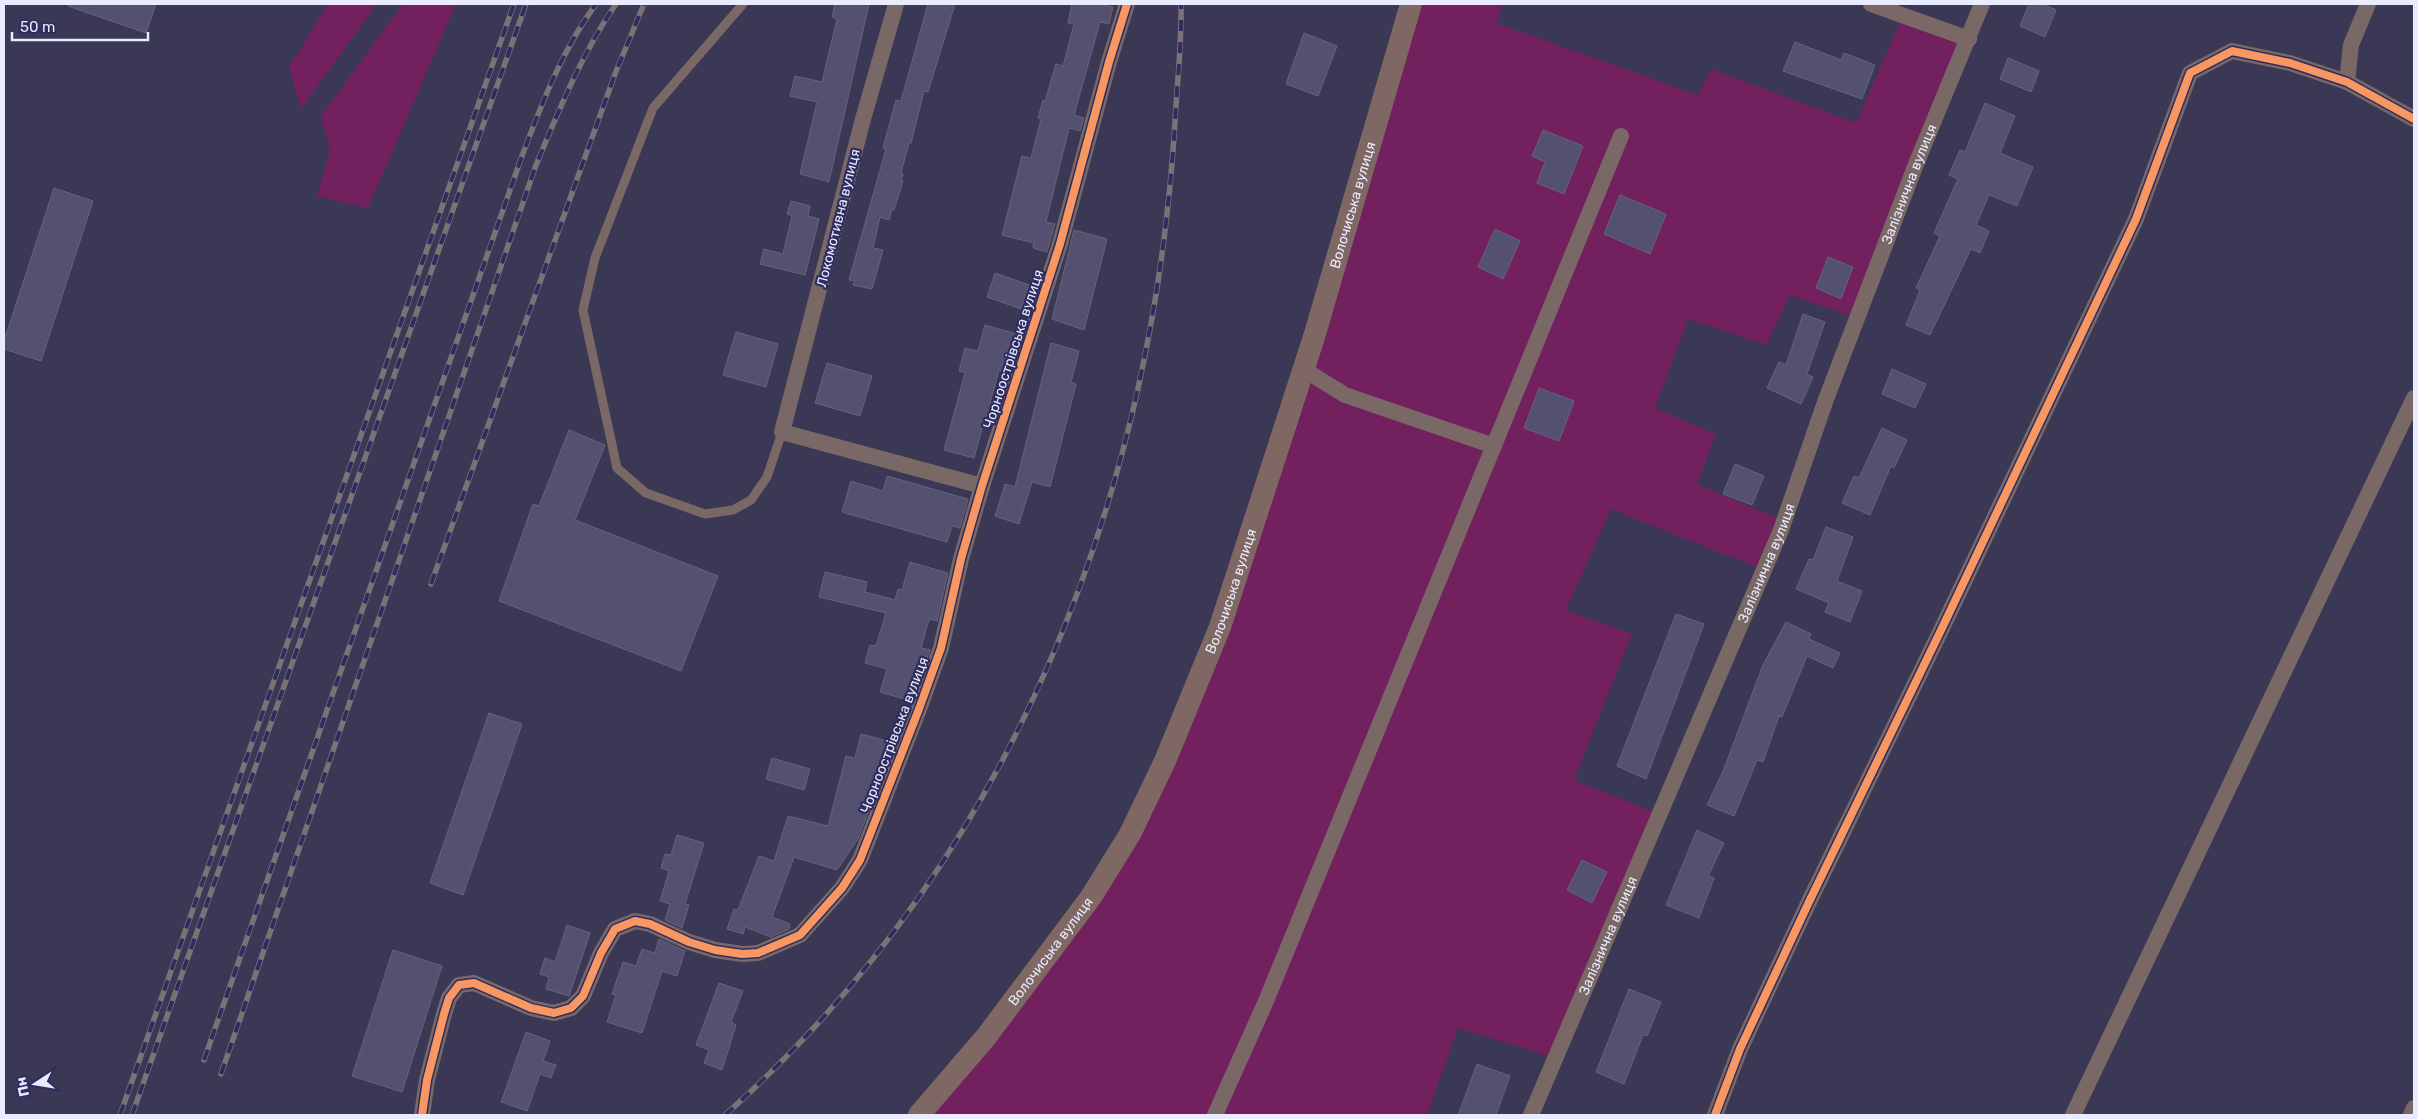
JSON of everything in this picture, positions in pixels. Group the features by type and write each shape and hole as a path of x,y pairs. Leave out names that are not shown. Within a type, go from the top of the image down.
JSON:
{"main road":[{"name":"Волочиська вулиця","path":"919,1115 986,1037 1091,898 1130,834 1165,762 1220,626 1303,369 1411,4"}],"street":[{"name":"Локомотивна вулиця","path":"782,432 863,120 896,4"},
{"name":"Чорноострівська вулиця","path":"422,1115 427,1080 444,1014 449,998 459,985 474,983 531,1008 554,1013 571,1008 583,996 601,953 615,929 635,922 650,924 689,942 742,954 758,953 800,936 842,888 860,860 920,709 940,648 961,559 982,486 1060,244 1109,62 1127,4"},
{"path":"1871,4 1969,39"},
{"name":"Залізнична вулиця","path":"1530,1115 1781,530 1851,335 1916,164 1982,4"},
{"path":"2347,82 2351,45 2368,4"},
{"path":"1715,1115 1740,1050 1808,904 1944,624 2136,219 2190,73 2232,51 2290,63 2347,82 2414,119"},
{"path":"1215,1115 1266,1001 1621,136"},
{"path":"1303,369 1345,394 1494,446"},
{"path":"2073,1115 2414,398"},
{"path":"782,432 982,486"},
{"path":"2410,1115 2414,1108"}],"lane":[{"path":"742,4 653,108 595,258 583,310 618,468 646,493 705,514 733,510 751,500 766,476 782,432"}],"shaded area":[{"path":"328,4 377,4 301,109 289,67"},
{"path":"403,4 456,4 368,208 317,196 330,151 321,116"},
{"path":"1411,4 1503,4 1496,23 1698,95 1711,69 1856,123 1903,15 1969,39 1857,318 1790,295 1766,345 1688,319 1655,408 1716,434 1697,484 1784,521 1764,570 1611,509 1566,610 1632,634 1574,780 1659,814 1555,1058 1458,1028 1427,1115 919,1115 1046,959 1165,761"}],"building":[{"path":"69,4 156,4 146,33 68,6"},
{"path":"835,4 869,4 829,182 800,174 817,102 790,96 795,76 822,82 837,19 832,17"},
{"path":"928,4 955,4 928,92 924,91 911,143 909,143 901,173 903,174 901,181 903,181 894,210 892,210 889,220 880,217 873,248 883,250 872,289 853,285 855,281 849,280 886,149 883,148 896,100 901,101"},
{"path":"1072,4 1100,4 1113,7 1109,24 1100,22 1074,115 1084,118 1080,131 1069,128 1046,222 1055,224 1047,252 1033,248 1034,243 1002,235 1022,156 1031,158 1041,119 1038,118 1043,100 1045,101 1056,64 1063,66 1074,24 1068,23"},
{"path":"2029,4 2043,4 2056,10 2045,37 2020,26"},
{"path":"1304,33 1337,46 1318,96 1286,84"},
{"path":"1795,42 1841,60 1844,53 1875,65 1862,99 1783,71"},
{"path":"2008,58 2039,71 2031,92 2000,79"},
{"path":"1985,103 2015,116 2000,153 2033,167 2017,206 1989,195 1976,225 1989,231 1980,253 1971,249 1930,335 1906,325 1920,290 1916,288 1940,236 1934,233 1958,179 1949,175 1960,150 1965,152"},
{"path":"1543,130 1583,146 1564,194 1537,183 1545,162 1532,156"},
{"path":"54,188 93,201 41,361 4,349 4,341"},
{"path":"1620,195 1666,214 1650,254 1604,234"},
{"path":"791,201 810,206 808,216 819,219 805,275 760,264 764,249 783,254 792,216 787,214"},
{"path":"1495,229 1520,241 1503,279 1478,267"},
{"path":"1074,230 1107,239 1084,330 1052,319"},
{"path":"1828,257 1853,267 1841,299 1816,288"},
{"path":"995,273 1029,285 1021,309 987,297"},
{"path":"1803,314 1825,322 1807,374 1813,377 1801,404 1767,388 1779,362 1786,365"},
{"path":"985,325 1020,335 1008,373 999,370 990,403 998,405 993,420 985,418 974,458 944,450 965,373 959,371 965,348 978,351"},
{"path":"736,332 778,344 766,387 723,375"},
{"path":"1051,343 1079,351 1071,382 1076,384 1050,487 1032,482 1019,524 995,516 1005,484 1015,487"},
{"path":"827,363 872,376 860,416 815,403"},
{"path":"1892,369 1926,384 1915,408 1882,394"},
{"path":"1539,388 1574,401 1559,441 1524,428"},
{"path":"1882,428 1907,440 1894,468 1891,466 1870,515 1842,503 1854,476 1859,478"},
{"path":"569,430 605,445 575,520 718,576 681,671 499,601 533,504 539,506"},
{"path":"1735,464 1764,476 1752,505 1723,494"},
{"path":"887,476 968,499 960,528 952,526 947,542 842,512 851,481 883,491"},
{"path":"1826,527 1853,537 1837,581 1862,591 1850,622 1825,612 1829,603 1796,589 1809,559 1813,560"},
{"path":"910,562 948,573 937,621 929,619 921,648 930,650 911,701 880,692 887,669 865,663 870,645 876,646 886,613 819,597 825,572 867,582 865,592 895,600 898,589 902,590"},
{"path":"1676,614 1704,624 1646,779 1617,766"},
{"path":"1786,622 1811,634 1809,639 1840,653 1833,668 1807,656 1782,717 1779,716 1763,762 1757,760 1734,816 1707,805 1724,769 1763,665"},
{"path":"489,713 522,724 463,895 430,883"},
{"path":"861,734 895,743 858,839 837,870 794,857 772,917 790,924 789,929 771,937 745,927 743,934 727,929 734,909 738,910 759,856 774,861 788,816 828,826 846,756 855,758"},
{"path":"772,758 810,769 804,790 766,779"},
{"path":"1697,830 1724,843 1708,876 1714,878 1699,918 1666,905"},
{"path":"677,835 704,843 685,904 689,905 682,928 665,920 670,904 660,901 669,871 661,868 665,854 671,855"},
{"path":"1582,860 1607,872 1592,903 1567,890"},
{"path":"567,925 590,933 569,996 546,989 549,977 540,974 545,958 555,962"},
{"path":"659,939 685,951 677,976 662,971 642,1033 607,1022 616,995 612,994 623,962 636,966 642,949 655,953"},
{"path":"393,950 442,966 402,1092 352,1076"},
{"path":"719,983 743,991 731,1022 736,1025 722,1070 704,1063 709,1050 696,1045"},
{"path":"1629,989 1661,1002 1647,1036 1643,1035 1624,1084 1596,1072"},
{"path":"526,1032 550,1041 543,1061 556,1065 551,1078 540,1074 527,1111 501,1102"},
{"path":"1477,1064 1510,1076 1496,1115 1458,1115"}],"railway":[{"path":"120,1115 514,4"},
{"path":"132,1115 526,4"},
{"path":"204,1060 522,156 545,97 563,58 596,4"},
{"path":"221,1074 536,165 562,103 582,62 616,4"},
{"path":"431,584 615,74 644,4"},
{"path":"725,1115 826,1015 913,906 987,788 1049,664 1098,534 1135,400 1161,262 1175,122 1181,4"}],"cycle path":[{"path":"422,1115 427,1080 444,1014 449,998 459,985 474,983 531,1008 554,1013 571,1008 583,996 601,953 615,929 635,921 650,924 689,942 715,950 742,954 758,953 800,935 842,888 860,860 941,648 961,559 982,486 1060,244 1109,62 1127,4"},
{"path":"1715,1115 1740,1049 1808,904 1944,624 2136,219 2190,73 2232,51 2290,63 2347,82 2414,119"}]}
